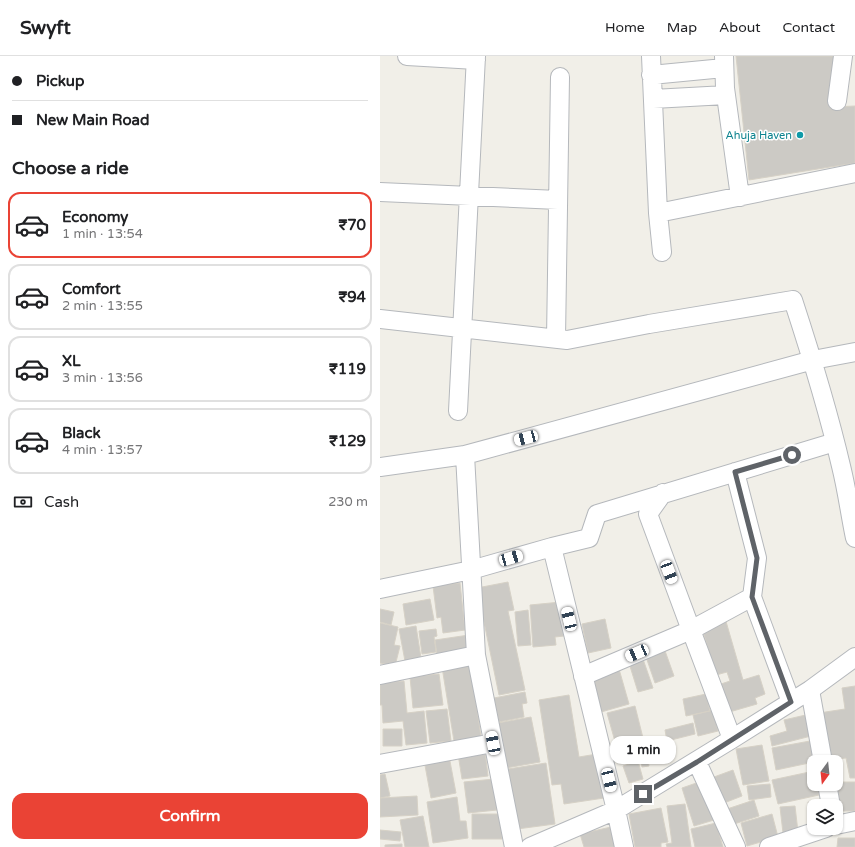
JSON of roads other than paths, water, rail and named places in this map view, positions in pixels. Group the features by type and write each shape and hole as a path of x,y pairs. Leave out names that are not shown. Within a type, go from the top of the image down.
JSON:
{"street":[{"path":"407,56 476,58 458,411"},
{"path":"651,56 658,214 662,252"},
{"path":"837,101 843,56"},
{"path":"652,75 724,62 726,95 740,197"},
{"path":"556,339 560,77"},
{"path":"653,99 726,95"},
{"path":"658,214 855,173"},
{"path":"380,192 558,200"},
{"path":"380,319 568,340 649,324 793,300 813,360 842,468 855,538"},
{"path":"380,467 465,455 813,360 855,352"},
{"path":"380,589 471,570 589,538 597,514 835,442"},
{"path":"465,455 476,655 514,847"},
{"path":"735,472 757,558 752,597 791,702"},
{"path":"663,494 648,514 732,739"},
{"path":"552,547 624,847"},
{"path":"583,676 691,630 752,597"},
{"path":"380,675 476,655"},
{"path":"530,847 616,810 697,762 810,690 855,657"},
{"path":"810,690 822,755"},
{"path":"380,764 493,743"},
{"path":"697,762 736,847"},
{"path":"843,823 855,820"},
{"path":"769,847 807,834"}],"place":[{"name":"Ahuja Haven","path":"800,135"}]}
